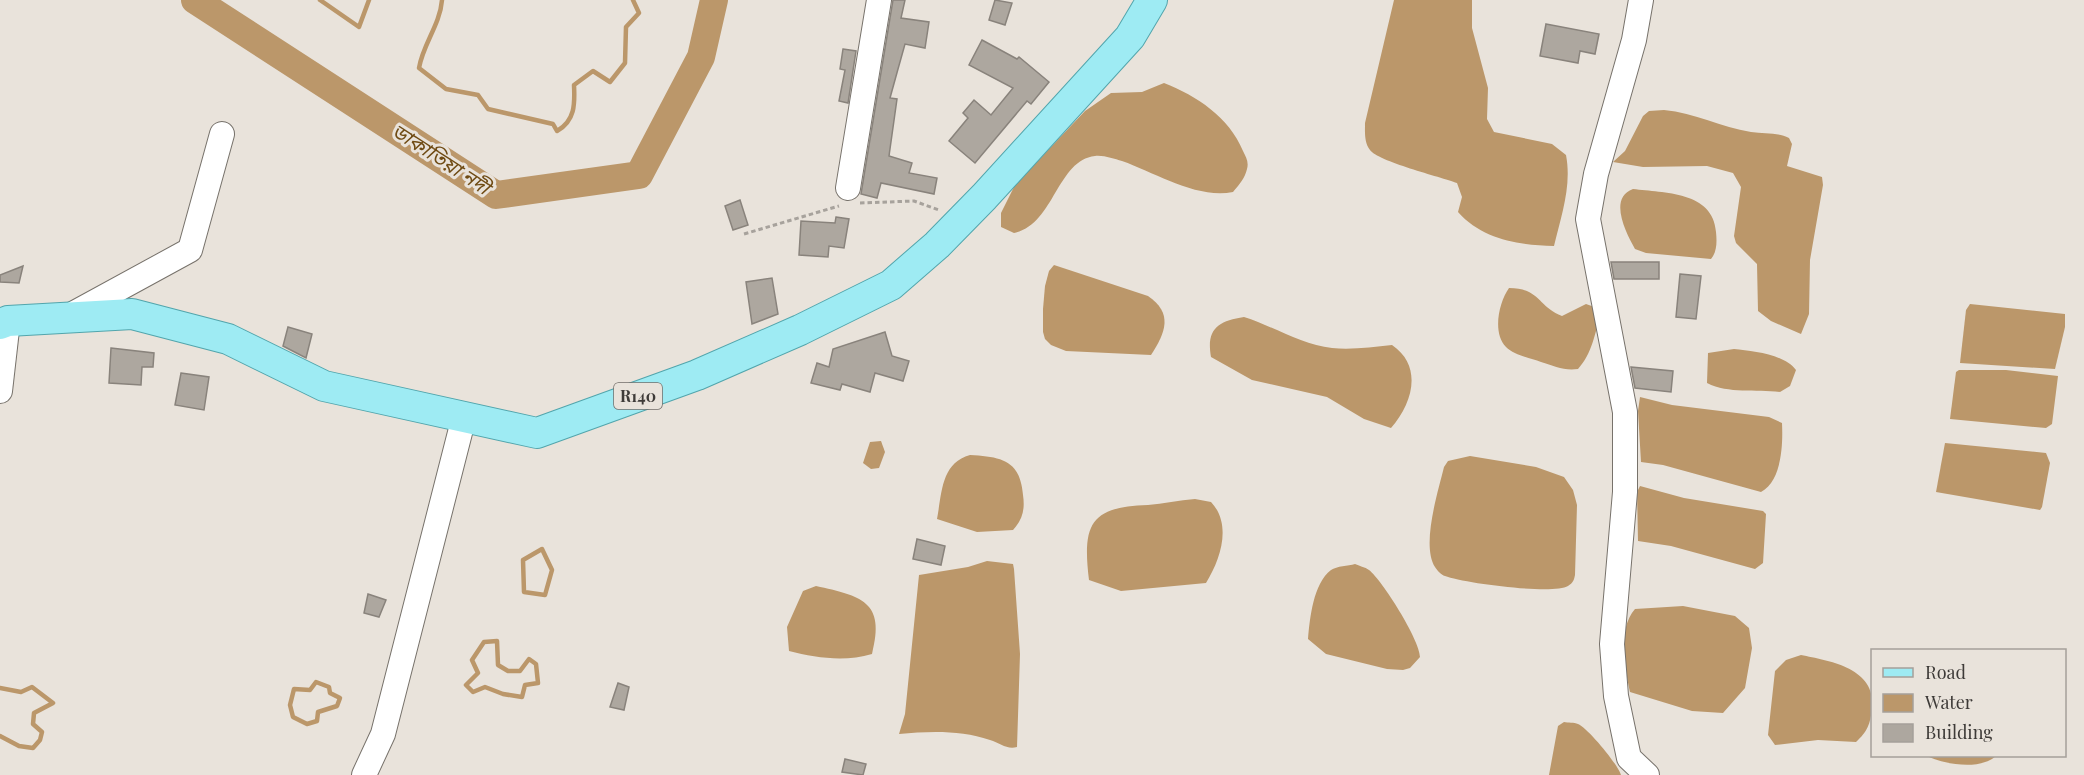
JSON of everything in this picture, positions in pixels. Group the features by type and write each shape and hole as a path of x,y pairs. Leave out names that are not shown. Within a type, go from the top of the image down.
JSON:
{"main road":[{"name":"R140","path":"4,323 132,314 228,339 324,386 537,433 698,375 800,330 891,285 964,218 1130,37 1152,0"}],"street":[{"path":"848,199 879,0"},
{"path":"1641,0 1634,40 1596,174 1588,219 1625,412 1625,492 1612,644 1616,696 1629,758 1647,775"},
{"path":"67,317 190,250 222,134"},
{"path":"0,391 4,323"},
{"path":"364,775 383,734 464,417"}],"path":[{"path":"744,234 848,199 914,201 964,218"}],"water":[{"path":"1394,0 1472,0 1472,28 1488,88 1487,119 1494,132 1552,144 1566,155 1567,190 1554,246 1515,242 1490,235 1458,212 1462,197 1457,183 1396,164 1375,154 1368,147 1365,123"},
{"path":"1164,83 1188,94 1211,109 1237,139 1248,166 1233,192 1205,192 1176,184 1122,161 1095,156 1082,160 1072,169 1038,218 1027,228 1014,233 1001,227 1001,213 1015,185 1085,111 1111,93 1142,92"},
{"path":"1664,110 1740,130 1789,138 1792,144 1787,166 1822,177 1823,185 1810,260 1809,314 1801,334 1771,321 1758,311 1757,264 1736,243 1734,236 1741,187 1733,173 1707,166 1643,167 1613,162 1625,151 1643,116 1649,111"},
{"path":"1633,189 1685,197 1697,201 1706,209 1713,219 1716,232 1716,247 1711,259 1646,253 1635,249 1627,234 1620,208 1626,194"},
{"path":"1054,265 1148,296 1156,302 1164,316 1164,323 1163,331 1151,355 1066,351 1051,345 1045,339 1043,332 1043,309 1045,286 1049,271"},
{"path":"1509,288 1533,294 1548,308 1562,316 1586,304 1600,309 1601,313 1587,357 1578,369 1555,366 1518,354 1506,347 1499,334 1498,318 1502,301"},
{"path":"1970,304 2065,314 2065,327 2055,369 1960,363 1966,310"},
{"path":"1244,317 1321,346 1347,349 1392,345 1408,363 1411,374 1409,396 1399,418 1391,428 1364,419 1327,397 1252,380 1211,357 1210,340 1216,328 1227,321"},
{"path":"1734,349 1768,354 1784,360 1796,370 1790,386 1780,392 1724,389 1707,383 1708,353"},
{"path":"1959,370 2006,370 2058,376 2052,424 2046,428 1950,419 1956,372"},
{"path":"1640,397 1672,405 1769,417 1782,423 1780,461 1773,480 1761,492 1663,465 1641,462 1638,411"},
{"path":"881,441 885,452 879,468 871,469 863,463 870,442"},
{"path":"1945,443 2046,453 2050,463 2040,510 1936,492"},
{"path":"970,455 1000,459 1013,467 1018,474 1023,495 1023,509 1021,518 1013,530 977,532 937,519 944,480 948,472 960,459"},
{"path":"1470,456 1536,467 1564,477 1573,490 1577,505 1575,575 1570,585 1559,588 1527,589 1488,585 1455,579 1437,570 1431,557 1430,532 1444,467 1448,461"},
{"path":"1640,486 1684,498 1763,511 1766,514 1763,563 1755,569 1671,546 1638,541 1637,492"},
{"path":"1195,499 1211,502 1217,511 1223,531 1220,553 1206,583 1121,591 1089,580 1087,545 1094,522 1102,515 1129,506"},
{"path":"987,561 1013,564 1014,569 1020,654 1017,747 1007,747 994,741 957,733 899,734 905,714 919,575 968,567"},
{"path":"1355,564 1367,569 1375,576 1391,597 1414,638 1420,657 1410,668 1387,669 1326,654 1308,639 1316,592 1325,576 1331,570"},
{"path":"816,586 846,593 866,604 875,622 872,654 851,658 831,658 789,651 787,627 803,591"},
{"path":"1683,606 1735,616 1749,628 1752,648 1745,688 1723,713 1692,711 1630,692 1624,649 1629,618 1635,609"},
{"path":"1801,655 1825,660 1849,669 1867,684 1871,693 1871,714 1866,731 1856,742 1818,740 1775,745 1768,735 1775,671 1786,660"},
{"path":"1564,722 1578,724 1589,732 1621,775 1549,775 1558,726"},
{"path":"1929,757 1994,757 1973,765 1945,762"}],"building":[{"path":"893,0 905,0 901,18 929,22 925,48 905,44 890,98 897,99 889,156 912,163 909,173 937,178 934,194 881,183 877,198 861,194"},
{"path":"995,0 1012,3 1005,25 989,20"},
{"path":"1546,24 1599,34 1595,54 1580,51 1578,63 1540,56"},
{"path":"982,40 1017,59 1019,57 1049,82 1031,104 1027,101 975,163 949,141 968,118 963,113 974,100 991,115 1013,88 969,65"},
{"path":"843,49 856,51 848,103 839,101 845,70 840,69"},
{"path":"740,200 748,225 733,230 725,206"},
{"path":"836,217 849,219 844,248 829,246 828,257 799,255 801,221 835,223"},
{"path":"1611,262 1659,262 1659,279 1614,279"},
{"path":"23,266 19,283 0,282 0,275"},
{"path":"1680,274 1701,276 1696,319 1676,317"},
{"path":"772,278 778,314 752,324 746,282"},
{"path":"288,327 312,334 306,358 283,346"},
{"path":"885,332 892,356 909,361 903,381 875,373 870,392 842,384 840,390 811,383 817,363 829,367 833,349"},
{"path":"111,348 154,353 153,367 142,367 141,385 109,383"},
{"path":"1631,367 1673,371 1671,392 1635,388"},
{"path":"181,373 209,377 204,410 175,405"},
{"path":"917,539 945,546 941,565 913,559"},
{"path":"368,594 386,600 379,617 364,613"},
{"path":"618,683 629,687 624,710 610,707"},
{"path":"845,759 866,764 863,775 842,772"}],"waterway":[{"name":"ডাকাতিয়া নদী","path":"195,0 496,195 639,175 701,57 714,0"},
{"path":"320,0 359,27 369,0"},
{"path":"442,0 438,18 419,68 446,89 478,95 488,109 553,124 557,131 571,117 574,105 574,85 593,71 610,82 625,63 626,27 639,13 633,0"},
{"path":"542,549 552,570 545,595 524,592 523,560 542,549"},
{"path":"497,641 498,665 508,671 520,671 529,659 536,664 538,683 525,685 522,697 503,694 485,687 473,692 466,685 478,673 472,660 484,642 497,641"},
{"path":"316,682 329,687 330,693 340,698 337,706 318,712 317,721 307,724 293,717 290,705 294,689 310,690 316,682"},
{"path":"0,688 21,692 32,687 53,703 34,713 33,724 42,732 40,740 33,748 19,746 0,736"}]}
